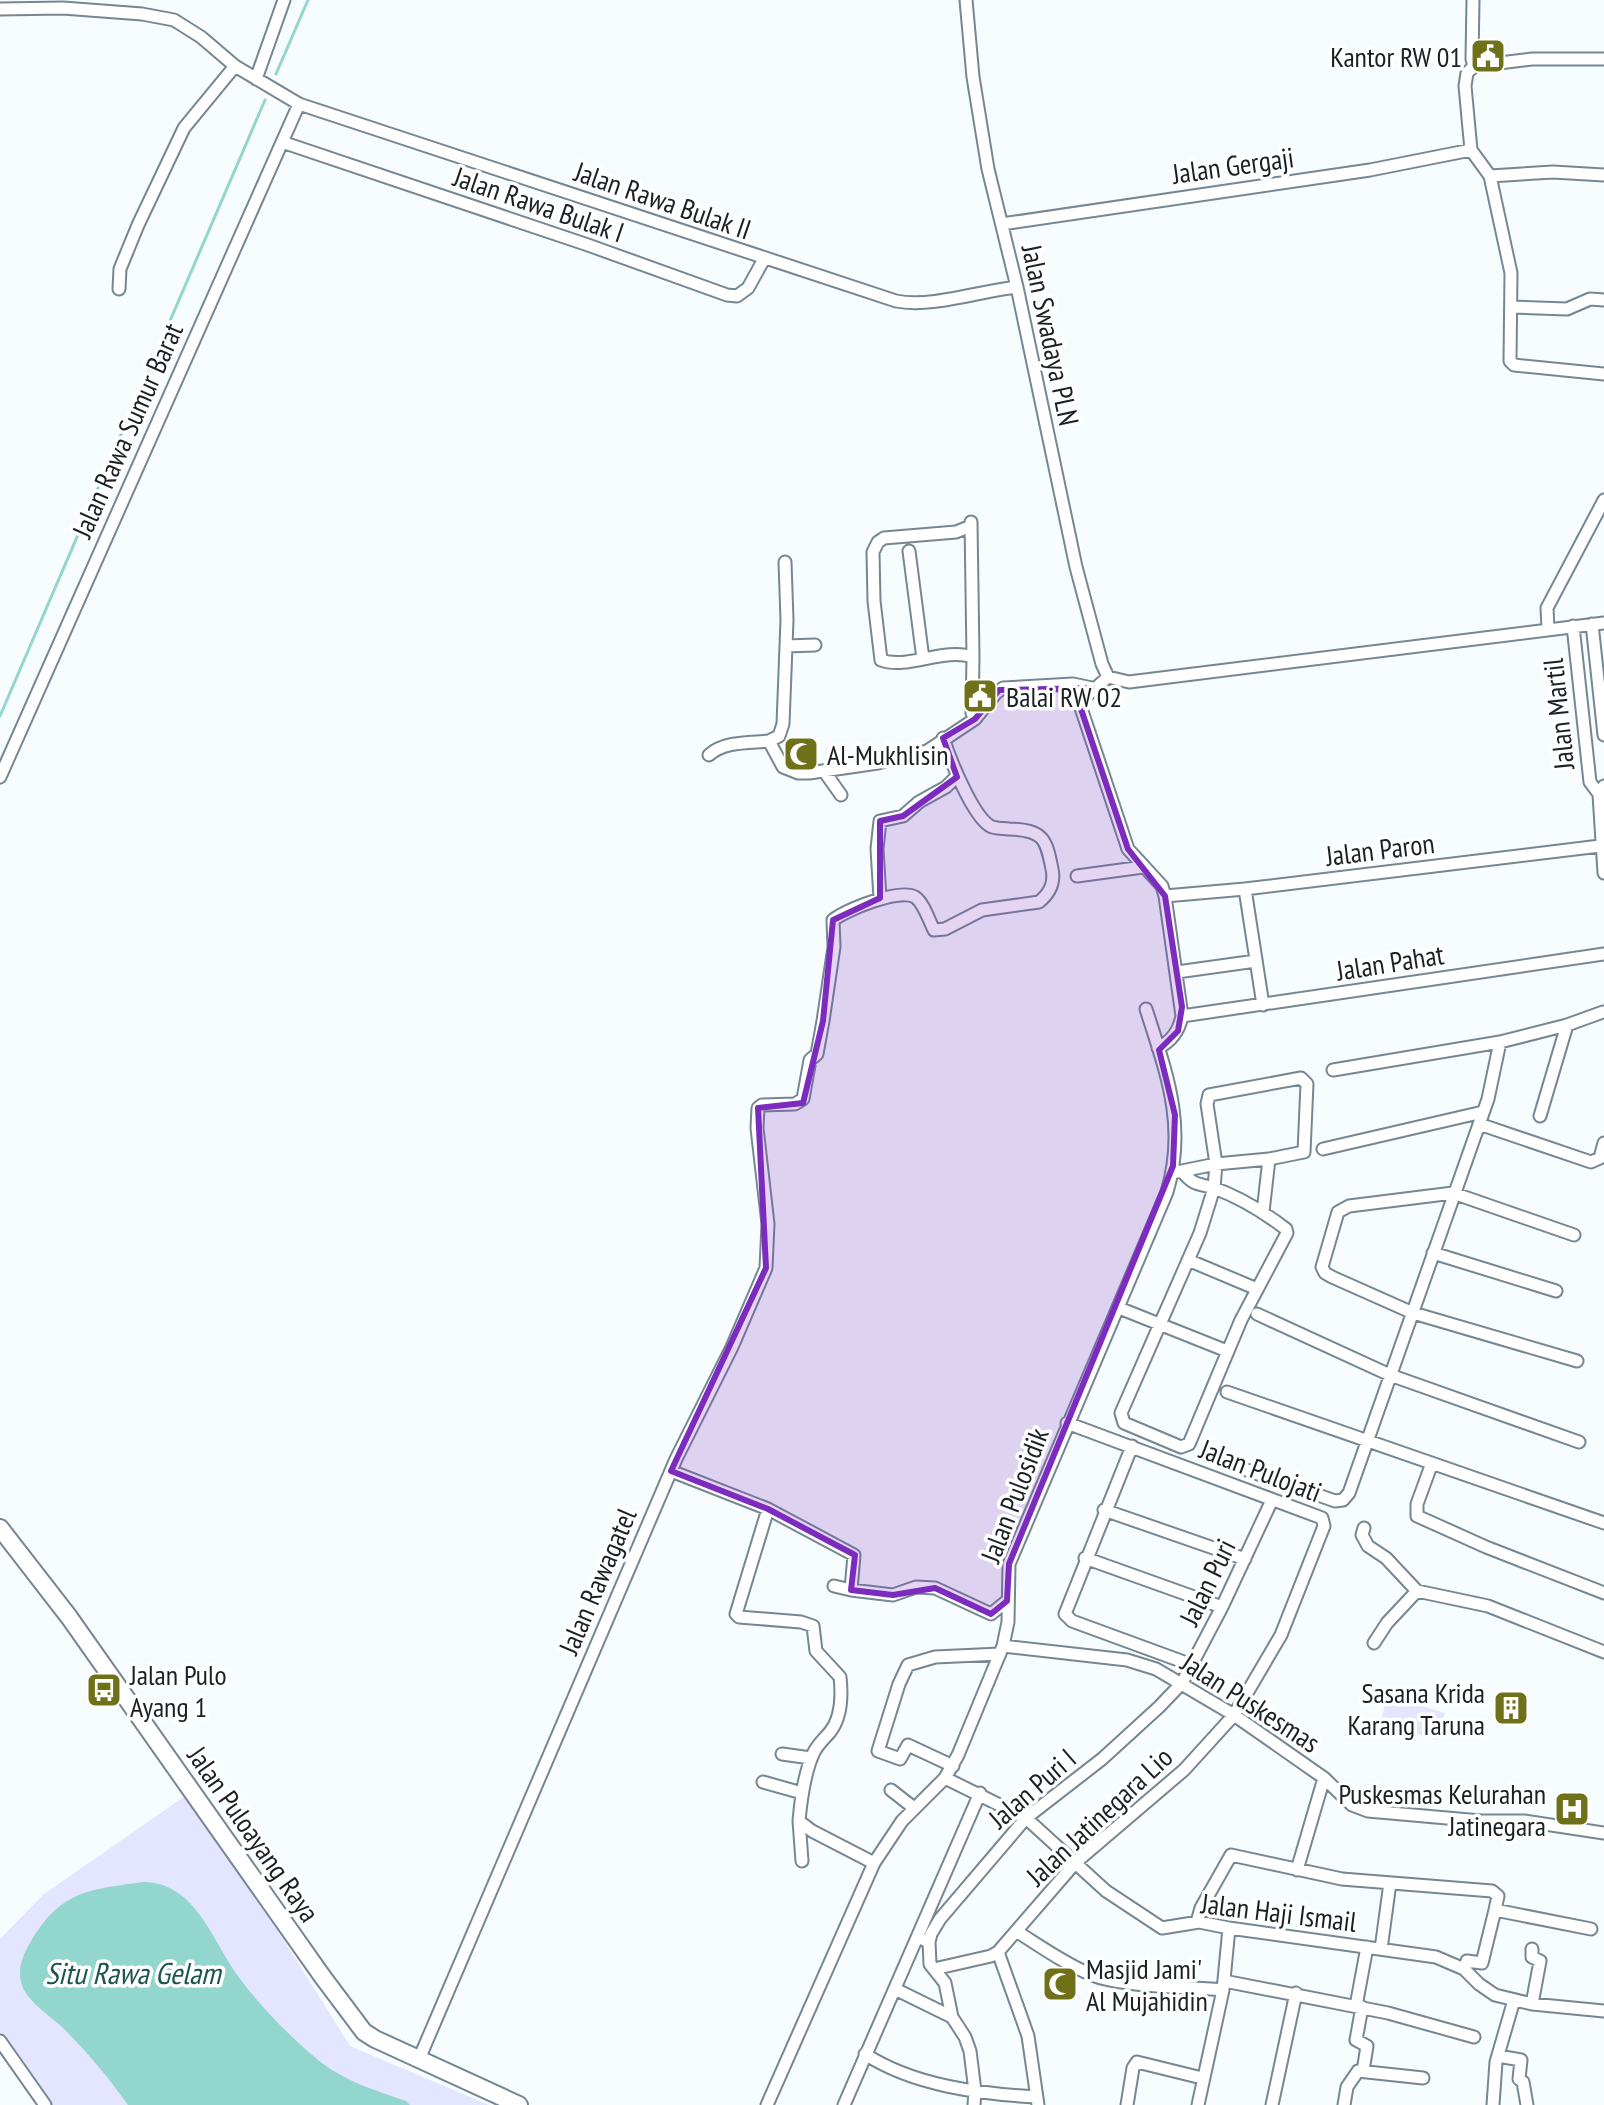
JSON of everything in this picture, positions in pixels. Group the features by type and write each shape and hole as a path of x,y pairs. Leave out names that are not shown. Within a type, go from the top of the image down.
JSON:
{"street":[{"path":"256,79 284,0"},
{"name":"Jalan Swadaya PLN","path":"966,0 979,120 988,169 1017,287 1076,567 1108,677"},
{"path":"1473,0 1474,66"},
{"name":"Jalan Rawa Bulak II","path":"0,9 63,8 164,17 195,32 235,66 299,104 764,259 909,304 1017,287"},
{"path":"1604,59 1532,59 1474,66 1467,73 1465,86 1471,150 1490,176 1511,273 1512,364 1604,374"},
{"path":"119,289 120,269 138,225 188,121 235,66"},
{"name":"Jalan Rawa Sumur Barat","path":"0,777 299,104"},
{"name":"Jalan Rawa Bulak I","path":"282,142 727,295 737,296 748,288 764,259"},
{"name":"Jalan Gergaji","path":"1002,224 1370,170 1471,150"},
{"path":"1490,176 1553,172 1604,175"},
{"path":"1513,307 1567,309 1590,299 1604,300"},
{"path":"1548,629 1547,608 1604,500"},
{"path":"973,657 946,654 888,663 881,660 873,552 878,542 884,538 956,532 968,525 973,657 972,713 975,719"},
{"path":"909,551 923,659"},
{"path":"709,755 730,745 769,741 779,736 783,724 786,646 785,562"},
{"path":"1158,1048 1178,1031 1182,1016 1165,896 1162,886 1128,849 1081,711 1082,700 1092,688 1108,677 1129,682 1598,623"},
{"name":"Jalan Martil","path":"1598,623 1604,735"},
{"name":"Jalan Martil","path":"1573,626 1590,782 1602,790 1600,846 1604,873"},
{"path":"786,646 815,645"},
{"path":"769,741 786,770 798,773 824,771 927,751 975,719 1003,688 1073,684 1092,688"},
{"path":"943,738 956,777 991,827 1024,829 1043,838 1047,843 1053,877 1052,885 1039,902 982,910 939,930 932,927 919,899 913,896 880,898 877,849 880,821 903,816 956,777"},
{"path":"824,771 841,795"},
{"name":"Jalan Paron","path":"1165,896 1600,846"},
{"path":"1077,876 1143,867"},
{"path":"1245,889 1263,1005"},
{"name":"Jalan Rawagatel","path":"419,2059 671,1471 732,1347 766,1268 768,1224 757,1113 760,1106 802,1101 810,1060 817,1054 823,1021 834,947 833,920 880,898"},
{"name":"Jalan Pahat","path":"1182,1016 1604,954"},
{"path":"1177,972 1256,961"},
{"name":"Jalan Pulosidik","path":"767,2105 874,1863 914,1808 953,1766 1002,1650 1008,1622 1009,1564 1177,1172 1172,1092 1146,1009"},
{"path":"1333,1070 1500,1042 1567,1025 1603,1012"},
{"path":"1540,1116 1567,1025"},
{"path":"1224,1462 1335,1501 1343,1500 1349,1493 1479,1124 1494,1076 1500,1042"},
{"path":"1177,1172 1196,1185 1214,1188 1263,1212 1287,1233 1227,1351 1189,1444 1181,1447 1124,1423 1121,1413 1188,1260 1214,1188 1216,1164 1207,1104 1209,1095 1301,1078 1307,1084 1305,1149 1300,1154 1216,1164 1177,1172"},
{"path":"1323,1149 1483,1112"},
{"path":"1479,1124 1591,1162 1600,1158 1604,1143"},
{"path":"1263,1212 1269,1159"},
{"path":"1574,1235 1453,1193 1349,1206 1338,1212 1323,1260 1325,1273 1413,1313 1577,1361"},
{"path":"1433,1253 1556,1291"},
{"path":"1188,1260 1257,1289"},
{"path":"1119,1308 1227,1351"},
{"path":"1257,1314 1390,1375 1579,1442"},
{"path":"1227,1392 1604,1523"},
{"name":"Jalan Pulojati","path":"1067,1423 1322,1518 1324,1526 1281,1635 1234,1715"},
{"path":"1132,1446 1064,1611 1065,1617 1192,1665"},
{"path":"1432,1463 1417,1504 1417,1516 1604,1593"},
{"path":"671,1471 768,1509 854,1555 851,1590"},
{"name":"Jalan Puri","path":"1182,1683 1272,1500"},
{"path":"768,1509 736,1614 739,1617 801,1622 813,1626 816,1651 837,1671 841,1682 839,1715 811,1758 802,1793 799,1821 802,1861"},
{"path":"1104,1510 1245,1559"},
{"name":"Jalan Puloayang Raya","path":"0,1528 69,1617 364,2032 519,2105"},
{"path":"1364,1528 1362,1535 1368,1546 1386,1558 1417,1591 1488,1606 1604,1652"},
{"path":"1085,1558 1222,1607"},
{"path":"834,1586 893,1595 916,1587 935,1588 991,1614 1007,1601"},
{"path":"1374,1643 1387,1623 1417,1591"},
{"name":"Jalan Puskesmas","path":"953,1766 908,1745 900,1759 878,1751 908,1665 935,1657 1002,1650 1127,1660 1156,1669 1234,1715 1324,1778 1352,1805 1368,1811 1481,1821 1524,1821 1604,1833"},
{"name":"Jalan Puri I","path":"929,1942 931,1934 951,1906 1026,1818 1102,1759 1182,1683"},
{"name":"Jalan Jatinegara Lio","path":"998,1952 1076,1862 1184,1770 1234,1715"},
{"path":"782,1754 811,1758"},
{"name":"Jalan Haji Ismail","path":"945,1778 1026,1818 1106,1891 1156,1925 1168,1928 1197,1922 1436,1957 1464,1969 1495,1995 1532,2004 1604,2011"},
{"path":"1297,1870 1324,1778"},
{"path":"763,1782 802,1793"},
{"path":"891,1790 914,1808"},
{"path":"844,2105 980,1793"},
{"path":"799,1821 874,1863"},
{"path":"1197,1922 1201,1908 1231,1855 1342,1879 1492,1891 1498,1896 1482,1963 1467,1961 1464,1969"},
{"path":"1381,1949 1390,1883"},
{"path":"934,1899 951,1906"},
{"path":"1495,1910 1591,1929"},
{"path":"1198,2105 1224,1986 1229,1928"},
{"path":"1016,1931 1094,1976 1296,1993 1474,2037"},
{"path":"917,1937 929,1942 930,1964 945,1983 952,2017 970,2051 974,2105"},
{"path":"1363,2071 1367,2046 1356,2040 1367,1947"},
{"path":"1532,1949 1532,1957 1540,1961 1532,2004"},
{"path":"865,2054 921,2079 1038,2101 1028,2036 998,1952 934,1969"},
{"path":"895,1989 952,2017"},
{"path":"1272,2105 1296,1993"},
{"path":"1493,2105 1498,2056 1514,2000"},
{"path":"0,2041 45,2105"},
{"path":"1498,2056 1521,2061 1519,2079 1523,2082 1527,2105"},
{"path":"1127,2105 1133,2068 1137,2062 1202,2078"},
{"path":"1344,2105 1347,2087 1355,2073 1363,2071 1423,2078"}],"highlighted area":[{"path":"1092,688 1079,703 1128,849 1165,896 1182,1007 1178,1031 1159,1050 1175,1115 1173,1166 1009,1564 1007,1601 991,1614 935,1588 893,1595 851,1590 855,1555 768,1509 671,1471 766,1268 758,1108 803,1103 823,1021 833,920 880,898 880,821 903,816 957,777 943,738 975,719 999,690"}],"shaded area":[{"path":"1388,1696 1445,1713 1437,1740 1380,1723"},
{"path":"191,1792 350,2046 489,2105 40,2105 0,2054 0,1939 44,1894"}],"water":[{"name":"Situ Rawa Gelam","path":"143,1882 161,1885 189,1902 246,1987 312,2055 342,2076 410,2105 128,2105 81,2047 28,1996 20,1972 30,1943 52,1913 64,1903 91,1891"}],"waterway":[{"path":"276,74 308,0"},
{"path":"0,716 265,100"}],"place":[{"name":"Kantor RW 01","path":"1488,56"},
{"name":"Balai RW 02","path":"980,696"},
{"name":"Al-Mukhlisin","path":"801,754"},
{"name":"Jalan Pulo Ayang 1","path":"104,1690"},
{"name":"Sasana Krida Karang Taruna","path":"1511,1708"},
{"name":"Puskesmas Kelurahan Jatinegara","path":"1572,1809"},
{"name":"Masjid Jami' Al Mujahidin","path":"1060,1984"}]}
